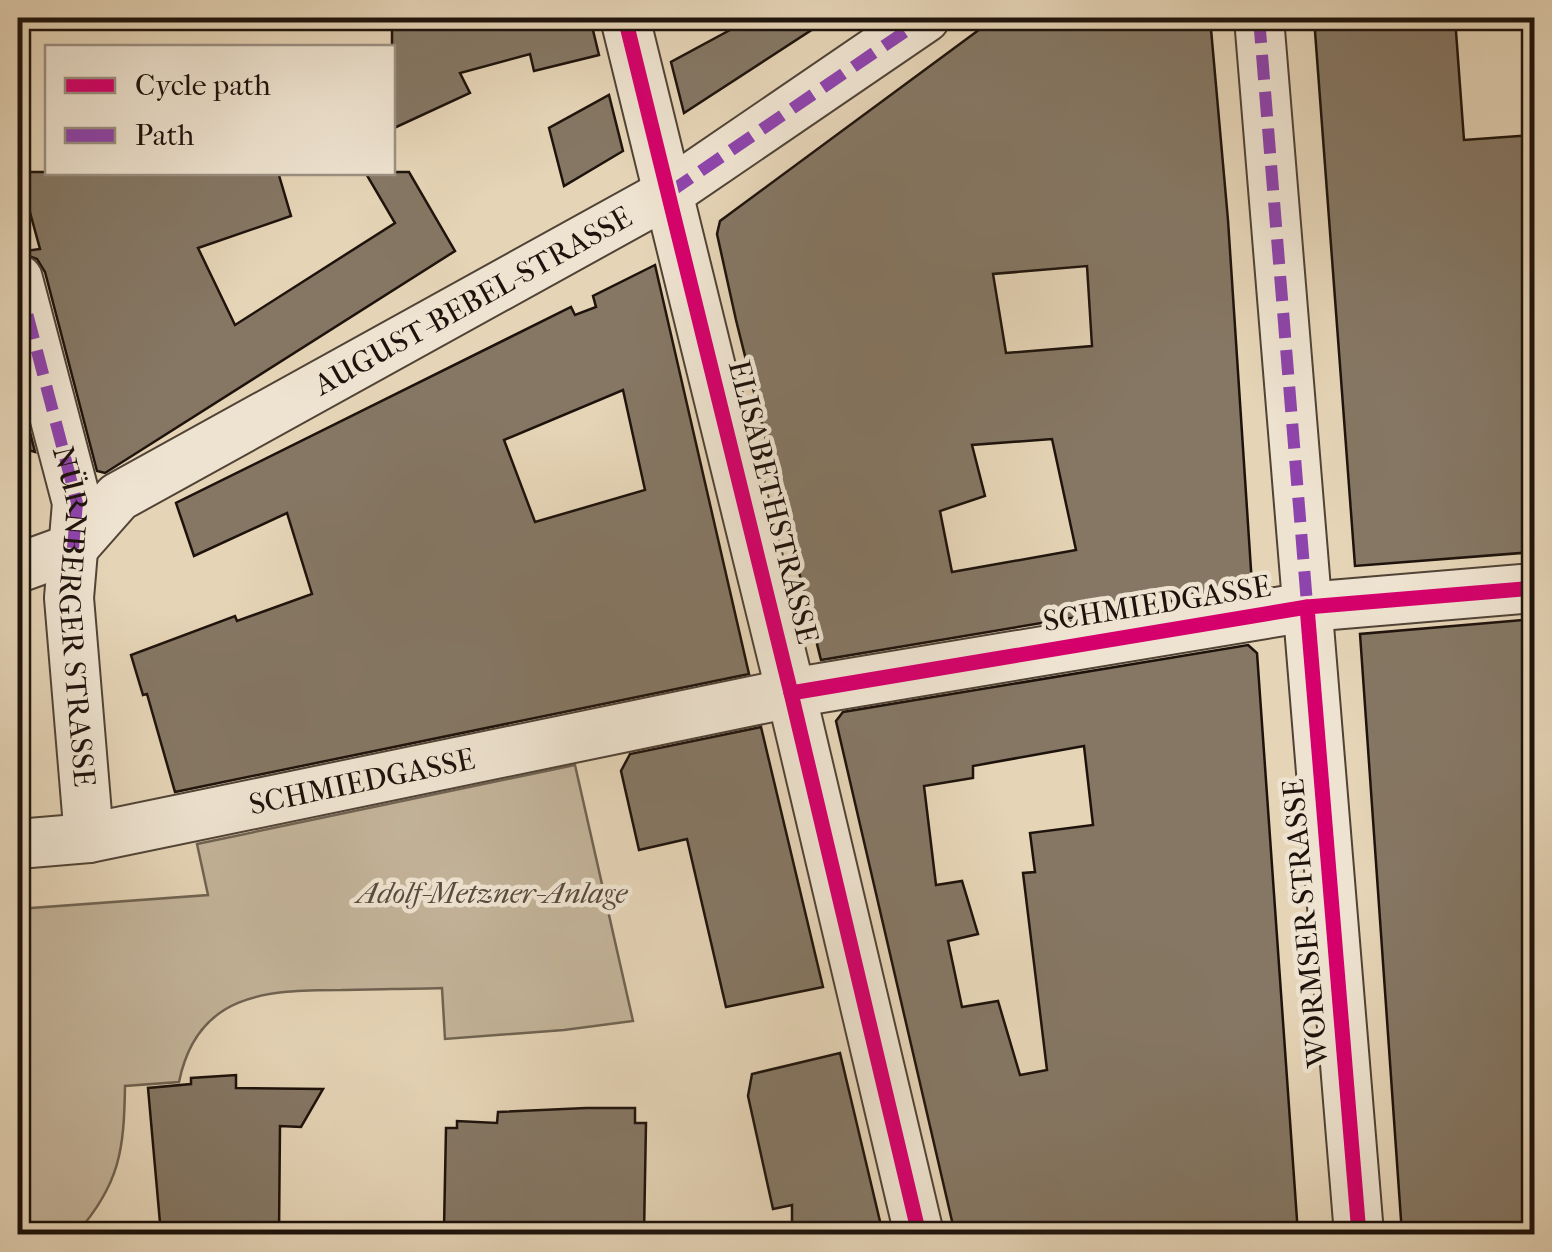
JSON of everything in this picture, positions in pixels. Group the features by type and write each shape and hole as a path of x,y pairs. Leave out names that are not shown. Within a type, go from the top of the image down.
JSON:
{"street":[{"name":"ELISABETHSTRASSE","path":"626,18 919,1234"},
{"name":"AUGUST-BEBEL-STRASSE","path":"73,548 118,497 670,192 925,18"},
{"name":"WORMSER STRASSE","path":"1259,18 1359,1234"},
{"name":"NÜRNBERGER STRASSE","path":"18,279 77,503 70,598 89,838"},
{"path":"18,568 73,548"},
{"name":"SCHMIEDGASSE","path":"18,844 89,838 791,692 1307,607 1534,588"}],"green space":[{"name":"Adolf-Metzner-Anlage","path":"575,765 633,1021 445,1039 442,988 313,990 239,1003 218,1014 201,1030 188,1052 179,1082 125,1086 117,1165 102,1199 76,1234 18,1234 18,909 208,895 197,844"}],"building":[{"path":"392,18 433,18 439,29 481,18 590,18 599,55 534,71 530,54 460,73 470,93 395,128"},
{"path":"725,18 830,18 684,113 671,62 730,30"},
{"path":"995,18 1210,18 1228,220 1252,585 821,660 736,320 717,234 720,221","holes":["1087,266 1092,346 1006,353 993,274","1052,439 1076,550 952,572 940,511 985,496 972,445"]},
{"path":"1314,18 1455,18 1464,140 1534,135 1534,552 1355,566"},
{"path":"609,95 623,151 564,186 549,128"},
{"path":"19,172 279,175 291,216 198,248 235,325 395,223 367,175 409,172 455,251 105,473 97,471 45,272 37,259 18,252 40,249"},
{"path":"655,265 749,674 175,792 147,694 143,695 131,655 235,616 237,621 312,594 287,513 194,556 176,503 571,307 575,315 596,307 593,296","holes":["623,390 645,490 535,522 504,440"]},
{"path":"18,385 35,452 18,447"},
{"path":"1534,619 1534,1234 1402,1234 1360,634"},
{"path":"1248,645 1257,653 1298,1234 955,1234 836,721 843,712","holes":["1084,746 1093,825 1030,833 1035,872 1023,873 1047,1070 1020,1075 998,1001 962,1007 948,941 978,934 962,881 936,885 924,786 973,778 973,766"]},
{"path":"761,727 823,987 726,1007 687,839 639,850 621,771 630,754"},
{"path":"840,1053 883,1234 792,1234 792,1205 773,1209 748,1096 752,1074"},
{"path":"236,1075 236,1088 323,1089 301,1127 280,1126 279,1234 161,1234 148,1088 191,1084 191,1078"},
{"path":"635,1108 635,1123 646,1123 644,1234 444,1229 446,1128 457,1128 457,1121 497,1123 498,1112"}],"marked path":[{"path":"670,192 925,18"},
{"path":"1259,18 1308,616"},
{"path":"18,279 77,503 73,548"}],"cycle path":[{"path":"625,18 919,1234"},
{"path":"791,693 1307,607 1534,588"},
{"path":"1307,607 1359,1234"}]}
